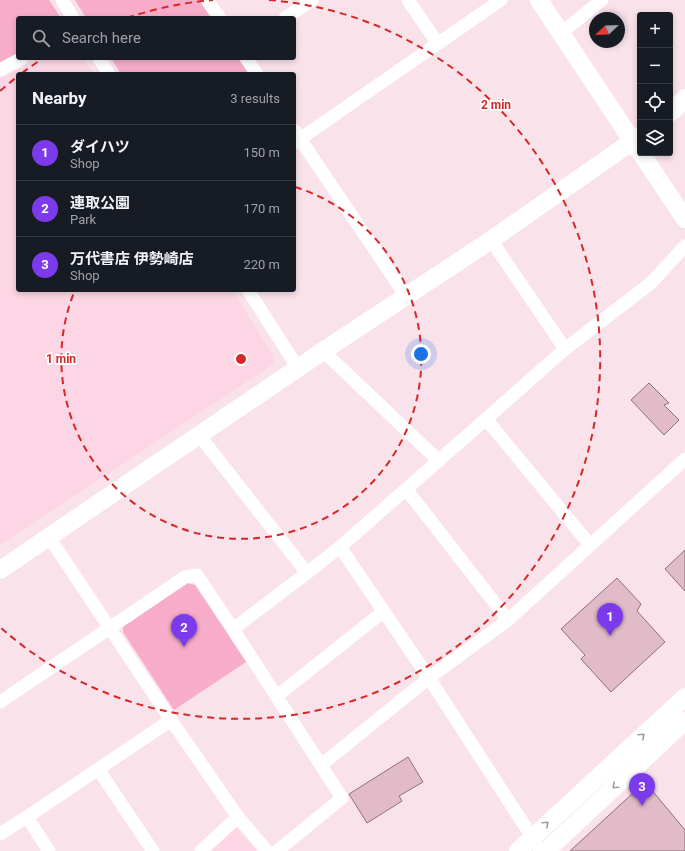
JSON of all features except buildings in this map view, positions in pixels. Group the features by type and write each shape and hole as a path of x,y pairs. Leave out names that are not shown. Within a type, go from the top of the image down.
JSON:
{"street":[{"path":"62,0 72,16"},
{"path":"207,0 219,16"},
{"path":"288,16 312,0"},
{"path":"408,0 438,44"},
{"path":"406,296 296,137 438,44 501,0"},
{"path":"538,0 637,143"},
{"path":"561,33 602,0"},
{"path":"0,70 18,60"},
{"path":"100,60 108,72"},
{"path":"247,60 256,72"},
{"path":"673,110 685,98"},
{"path":"0,570 323,350 491,240 637,147"},
{"path":"645,156 685,219"},
{"path":"491,240 565,349"},
{"path":"233,628 340,547 565,349 651,284 685,246"},
{"path":"249,292 298,368"},
{"path":"323,350 438,461"},
{"path":"486,419 590,545"},
{"path":"199,435 307,573"},
{"path":"321,765 429,678 508,620 685,459"},
{"path":"406,489 508,620"},
{"path":"49,537 171,720 238,817 267,851"},
{"path":"340,547 429,678 536,844"},
{"path":"0,702 186,577 197,575 233,628 342,798 277,851"},
{"path":"276,696 384,611"},
{"path":"518,851 536,844 685,696"},
{"path":"0,834 171,720"},
{"path":"546,851 685,721"},
{"path":"98,769 153,851"},
{"path":"26,817 49,851"},
{"path":"201,851 238,817"}],"shaded area":[{"path":"0,0 49,0 60,16 16,16 16,54 0,63"},
{"path":"75,0 199,0 210,16 85,16"},
{"path":"36,60 84,60 93,72 16,72 16,292 233,292 273,355 274,364 0,545 0,79"},
{"path":"112,60 239,60 248,72 120,72"},
{"path":"186,583 195,585 246,662 174,710 123,632 123,626"},
{"path":"235,827 257,851 211,851"}],"place":[{"name":"ダイハツ","path":"610,636"},
{"name":"連取公園","path":"184,647"},
{"name":"万代書店 伊勢崎店","path":"642,806"}]}
